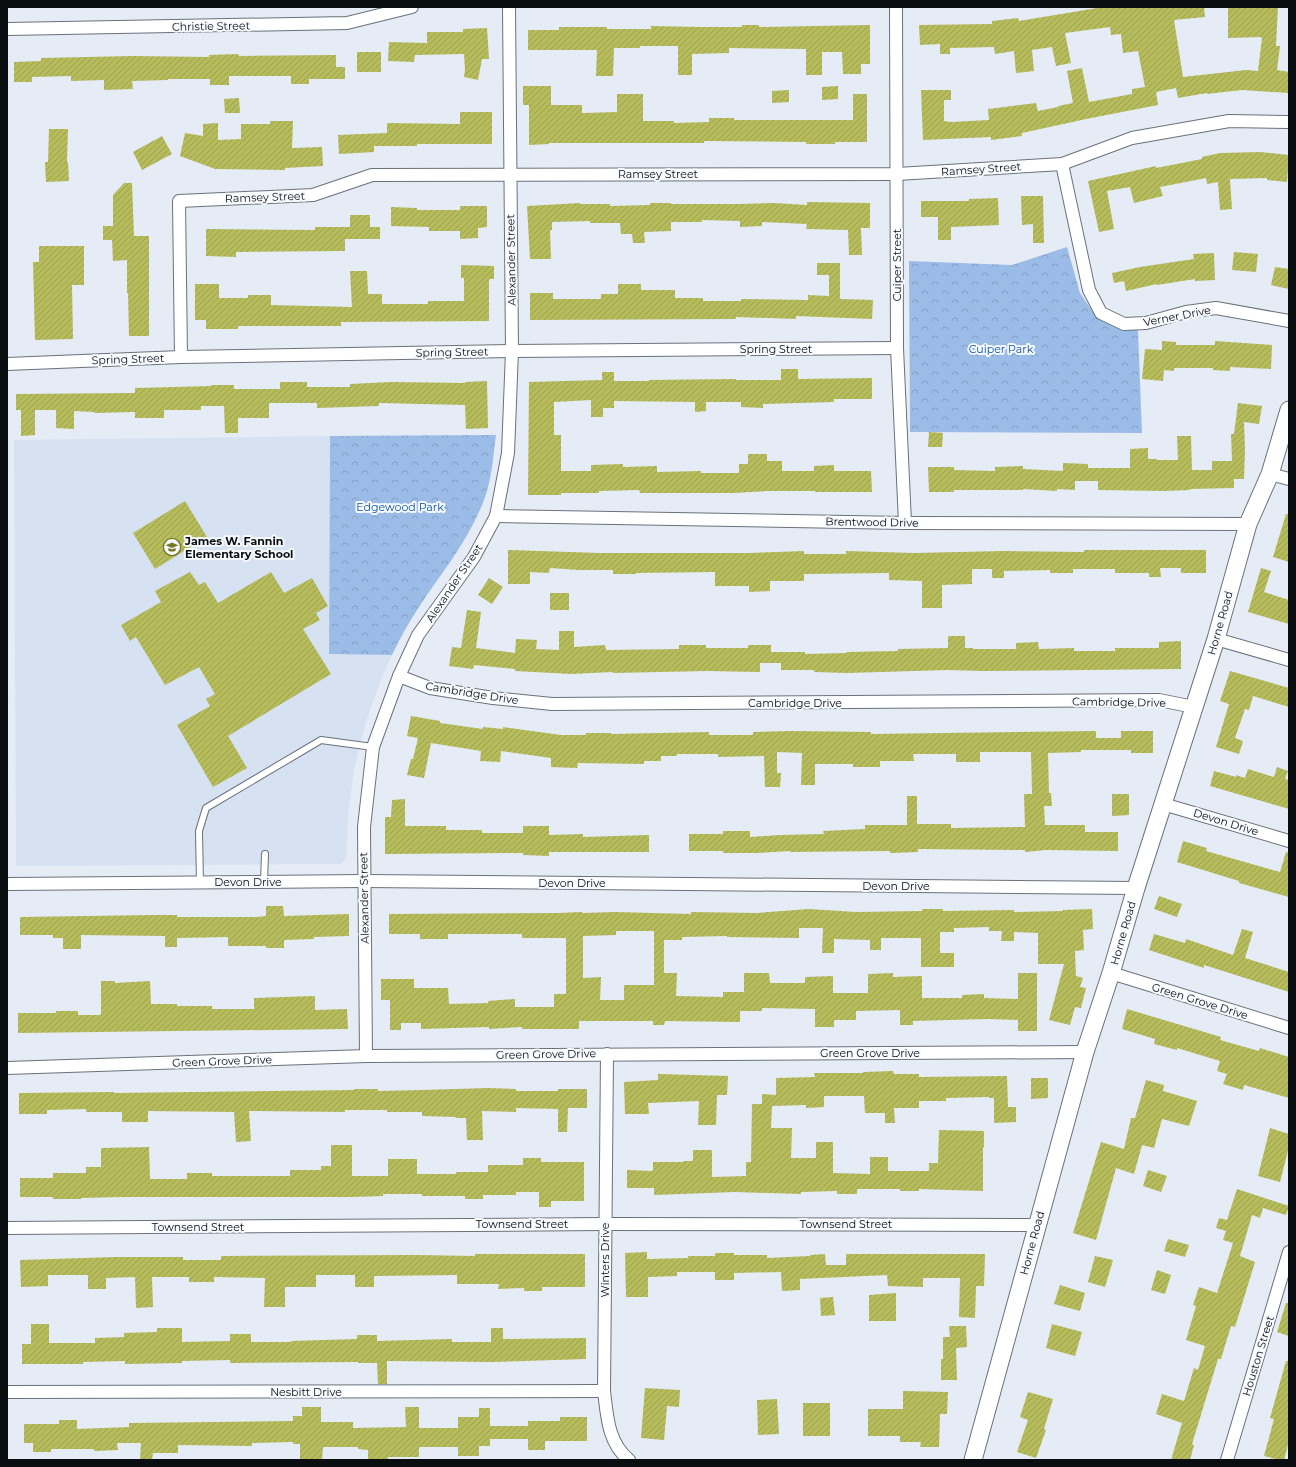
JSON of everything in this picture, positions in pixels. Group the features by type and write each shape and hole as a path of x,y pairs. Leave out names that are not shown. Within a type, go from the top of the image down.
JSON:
{"main road":[{"name":"Horne Road","path":"973,1460 1085,1052 1216,639 1248,524 1270,474 1289,410"}],"street":[{"name":"Christie Street","path":"7,30 347,23 412,7"},
{"name":"Alexander Street","path":"366,1056 364,827 373,747 399,676 418,635 474,557 496,516 508,453 512,351 509,7"},
{"name":"Cuiper Street","path":"896,7 897,348 905,523"},
{"name":"Ramsey Street","path":"181,357 179,201 312,195 372,174 897,174 1062,164 1132,138 1229,122 1289,122"},
{"name":"Verner Drive","path":"1062,164 1089,290 1101,313 1124,324 1146,323 1186,312 1216,308 1289,321"},
{"name":"Spring Street","path":"7,364 181,357 512,351 897,348"},
{"path":"1270,474 1289,479"},
{"name":"Brentwood Drive","path":"496,516 905,523 1248,524"},
{"path":"1216,639 1289,660"},
{"name":"Cambridge Drive","path":"399,676 430,688 493,698 552,704 1159,700 1194,707"},
{"name":"Devon Drive","path":"1163,804 1289,841"},
{"name":"Devon Drive","path":"7,884 364,881 1136,888"},
{"name":"Green Grove Drive","path":"1111,973 1289,1028"},
{"name":"Green Grove Drive","path":"7,1068 366,1056 1085,1052"},
{"name":"Winters Drive","path":"607,1054 604,1392 608,1423 615,1444 629,1460"},
{"name":"Townsend Street","path":"7,1228 605,1224 1037,1225"},
{"name":"Houston Street","path":"1227,1460 1289,1252"},
{"name":"Nesbitt Drive","path":"7,1392 604,1392"}],"lane":[{"path":"200,883 199,831 206,808 321,740 373,747"},
{"path":"264,882 265,854"}],"shaded area":[{"name":"James W. Fannin Elementary School","path":"330,436 329,654 392,655 381,679 366,722 354,770 349,806 346,858 341,864 16,866 14,440"}],"green space":[{"name":"Cuiper Park","path":"1067,247 1080,293 1091,309 1106,323 1122,328 1138,330 1142,433 910,432 909,261 1012,265"},
{"name":"Edgewood Park","path":"496,435 489,484 478,515 463,542 412,618 392,655 329,654 330,436"}],"building":[{"path":"1103,7 1204,7 1205,17 1174,20 1183,77 1246,70 1258,71 1262,38 1228,38 1228,7 1278,7 1276,46 1280,46 1277,70 1289,72 1289,93 1242,90 1207,93 1178,98 1176,88 1156,92 1158,105 1022,133 1022,136 991,140 991,137 923,140 921,90 951,90 951,100 944,100 944,121 951,122 989,120 988,109 1036,103 1038,111 1073,103 1067,71 1082,68 1089,102 1132,94 1132,89 1145,87 1138,51 1123,53 1121,34 1111,35 1110,27 1065,33 1071,63 1056,66 1052,47 1032,50 1034,71 1016,73 1014,51 995,54 994,47 950,48 950,54 940,54 940,44 920,45 919,25 992,24 992,21 1018,18 1019,21"},
{"path":"742,25 759,25 759,27 870,25 870,64 861,64 861,74 843,74 842,52 822,52 822,75 806,75 806,49 729,48 729,53 692,54 692,75 678,75 678,46 640,46 640,48 614,48 613,76 596,76 597,50 528,50 528,30 559,30 559,27 651,29 651,26 742,27"},
{"path":"487,28 489,59 482,59 478,80 464,77 464,54 415,55 414,62 388,61 389,42 427,43 427,32 463,32 463,29"},
{"path":"357,52 381,52 381,72 357,72"},
{"path":"238,54 239,56 336,55 336,67 345,67 345,79 309,79 309,84 291,84 291,76 229,76 229,85 210,85 210,79 168,79 132,81 133,89 104,90 104,80 71,81 71,76 32,77 32,82 14,82 14,62 41,61 41,58 132,56 209,57 209,55"},
{"path":"523,86 551,86 551,105 582,105 582,113 617,112 617,94 643,94 643,121 674,121 674,123 709,122 709,118 734,118 734,120 853,120 853,94 867,94 867,142 806,144 806,142 704,141 704,143 549,143 529,145 529,105 523,105"},
{"path":"838,86 838,99 822,100 822,87"},
{"path":"789,90 789,102 772,103 772,91"},
{"path":"239,98 240,113 225,113 224,99"},
{"path":"460,112 492,112 492,144 417,144 417,146 374,146 374,152 339,154 338,135 387,133 387,123 460,124"},
{"path":"270,121 293,121 292,148 322,147 323,166 285,168 285,170 215,169 180,156 185,133 203,136 203,124 218,123 218,140 241,139 241,124 270,124"},
{"path":"49,129 68,129 67,162 69,181 46,182 45,162 48,162"},
{"path":"162,136 172,154 142,170 133,152"},
{"path":"1260,152 1289,155 1287,182 1267,180 1267,178 1230,179 1232,209 1220,210 1218,182 1207,184 1206,178 1160,187 1163,196 1134,203 1130,187 1107,191 1114,229 1099,232 1088,181 1156,166 1156,168 1202,159 1202,157 1220,153"},
{"path":"124,183 132,183 134,236 149,236 149,336 129,336 127,260 113,261 112,240 103,240 103,226 113,226 113,195"},
{"path":"1021,196 1043,196 1044,243 1033,243 1033,224 1022,225"},
{"path":"998,198 999,225 951,227 951,240 938,240 938,217 921,217 921,201 969,201 969,199"},
{"path":"807,202 870,203 870,228 861,228 862,255 849,255 848,230 806,229 807,224 762,222 762,226 740,227 740,221 702,220 702,222 671,222 671,231 644,232 645,243 633,243 632,234 621,234 620,223 590,223 590,221 552,222 552,230 550,230 551,259 530,259 527,206 580,203 610,204 610,206 650,205 650,203 774,203 807,205"},
{"path":"460,206 487,206 487,227 478,228 478,238 460,239 460,231 429,231 429,227 391,226 391,207 417,208 417,210 460,210"},
{"path":"350,215 370,215 370,227 380,227 380,239 345,239 345,251 236,252 236,257 206,256 206,229 315,230 315,227 350,227"},
{"path":"39,246 84,246 84,285 72,285 73,339 35,340 33,262 39,262"},
{"path":"1234,252 1258,254 1256,272 1232,270"},
{"path":"1214,253 1215,280 1195,281 1195,279 1157,284 1126,291 1124,281 1114,283 1112,273 1140,267 1194,259 1193,254"},
{"path":"817,263 840,263 840,299 873,300 872,319 796,316 796,319 736,317 736,319 530,320 530,293 553,293 553,299 601,299 601,294 618,294 618,284 641,284 641,290 675,290 675,298 703,298 703,301 741,301 741,299 808,300 808,295 829,296 829,275 817,275"},
{"path":"461,265 494,266 494,279 489,279 489,321 341,322 341,326 238,326 238,329 206,329 206,320 195,320 195,284 219,284 219,298 248,298 248,295 271,295 271,305 352,307 350,271 367,271 368,294 382,294 382,304 428,304 428,301 464,301 464,278 461,278"},
{"path":"1275,267 1289,269 1289,289 1271,285"},
{"path":"1162,341 1176,342 1176,345 1215,345 1215,341 1272,345 1271,369 1230,367 1230,371 1213,370 1213,368 1174,368 1174,371 1164,370 1163,381 1142,379 1145,349 1162,350"},
{"path":"781,369 798,369 798,379 872,378 872,399 834,399 834,402 763,404 763,408 741,407 741,402 706,402 706,411 695,412 695,402 614,401 614,408 603,408 603,417 591,417 591,400 554,402 554,435 561,435 561,471 591,471 591,465 623,464 623,467 657,466 657,472 701,471 701,473 739,473 739,464 748,464 748,454 767,454 767,461 782,461 782,471 814,471 814,466 834,465 834,471 871,471 872,492 767,491 733,493 640,493 639,490 599,491 599,493 561,493 561,495 528,495 529,382 602,380 602,372 614,372 614,381 736,379 781,380"},
{"path":"487,381 488,428 466,429 465,405 379,403 379,406 317,408 317,403 269,403 269,418 238,418 238,433 225,433 224,406 201,406 201,410 164,410 164,418 135,418 135,412 94,413 74,411 74,429 56,428 56,410 35,410 35,435 21,436 21,410 16,410 16,394 135,393 135,388 211,385 234,385 234,389 280,389 280,382 307,382 307,387 350,387 350,384 391,382 465,383"},
{"path":"1238,403 1262,406 1259,424 1244,422 1244,479 1234,479 1234,488 1164,491 1098,490 1098,481 1075,481 1075,490 1057,489 1057,491 1023,489 954,490 954,492 929,492 928,467 954,467 954,470 995,471 995,467 1023,466 1023,469 1063,471 1063,463 1088,464 1088,468 1130,468 1130,449 1148,448 1148,459 1178,460 1177,436 1191,436 1192,470 1212,470 1212,461 1232,461 1231,434 1234,434"},
{"path":"929,432 943,433 942,447 928,447"},
{"path":"185,501 207,537 155,569 133,533"},
{"path":"1286,514 1289,514 1289,562 1273,557"},
{"path":"508,550 601,553 748,553 804,551 804,554 846,554 846,551 914,553 1004,551 1084,552 1084,550 1206,550 1206,573 1181,573 1181,568 1160,568 1161,577 1149,577 1149,573 1115,573 1115,569 1073,569 1073,573 1050,573 1050,570 1004,571 1004,578 992,578 992,569 972,569 972,584 942,585 942,608 922,608 922,581 889,580 889,573 804,574 804,581 770,581 770,591 749,592 749,586 715,586 715,572 613,574 613,570 550,568 549,573 530,572 530,584 508,584"},
{"path":"1261,568 1271,571 1264,592 1289,600 1289,624 1248,612"},
{"path":"190,572 199,585 205,582 218,603 271,572 284,593 312,578 328,606 316,613 320,620 303,629 331,674 228,736 247,768 213,787 177,725 210,706 206,699 215,694 199,667 165,685 136,637 130,641 121,625 161,602 155,591"},
{"path":"489,578 503,587 492,604 478,595"},
{"path":"550,593 569,593 569,610 550,610"},
{"path":"467,610 481,612 476,648 515,653 516,639 537,640 536,649 559,650 559,631 574,631 574,647 605,645 606,650 679,649 679,645 706,645 706,648 748,648 748,645 771,645 771,652 805,652 805,654 948,648 948,636 965,636 965,648 973,649 1016,649 1016,643 1038,642 1039,649 1074,648 1074,651 1115,651 1115,648 1159,648 1159,642 1181,641 1181,669 948,670 847,673 814,672 814,670 781,670 781,663 760,663 760,672 612,672 571,674 515,671 515,669 474,665 473,669 449,666 452,647 461,648"},
{"path":"1230,671 1289,688 1289,707 1253,696 1249,710 1245,709 1235,738 1243,741 1239,754 1216,747 1229,704 1220,701"},
{"path":"411,716 440,721 440,723 483,729 483,727 503,729 503,727 561,735 586,735 586,733 611,734 709,732 709,735 753,735 753,732 790,731 871,732 871,734 1096,731 1096,738 1121,738 1121,731 1153,731 1153,753 1131,753 1131,750 1081,750 1081,752 1048,753 1049,793 1051,793 1052,806 1044,806 1045,825 1085,825 1085,832 1118,832 1118,851 1046,850 1025,852 1025,850 918,849 918,852 890,853 890,851 790,851 723,853 723,851 689,851 689,834 723,834 723,831 750,831 750,837 824,834 823,831 865,829 865,825 907,825 907,796 917,796 917,824 951,824 951,828 1025,827 1024,794 1032,794 1031,752 980,752 980,762 956,762 956,754 913,754 914,761 880,761 880,767 853,767 853,764 815,764 815,785 801,785 802,753 777,752 777,773 781,773 780,787 765,787 764,756 718,757 718,754 677,754 677,756 661,756 661,761 644,761 644,764 578,763 577,768 551,767 551,758 501,751 500,762 480,761 481,751 431,743 424,778 407,775 418,738 407,736"},
{"path":"1277,767 1288,771 1285,779 1289,780 1289,809 1210,786 1214,771 1245,778 1248,769 1274,777"},
{"path":"1112,794 1129,794 1129,815 1112,816"},
{"path":"405,799 405,826 446,826 446,830 482,830 482,833 523,833 523,826 549,826 549,835 583,834 583,837 649,835 649,852 549,852 549,856 523,855 523,853 385,854 385,817 391,817 392,800"},
{"path":"1183,841 1207,848 1206,851 1280,872 1286,852 1289,853 1289,897 1239,883 1239,881 1177,862"},
{"path":"1159,896 1182,904 1177,917 1154,909"},
{"path":"266,906 283,906 284,916 349,914 349,936 284,940 284,948 266,948 266,946 228,946 228,937 177,938 177,947 165,947 165,936 81,935 81,949 63,949 63,938 53,938 53,935 20,935 20,917 177,915 177,917 257,917 266,916"},
{"path":"809,909 856,912 922,911 922,909 943,909 943,911 1014,910 1014,912 1092,909 1093,929 1083,930 1084,950 1075,951 1076,976 1083,978 1080,987 1086,988 1081,1008 1075,1007 1070,1025 1049,1020 1064,964 1038,964 1038,933 1014,932 1014,941 1001,941 1002,931 989,931 989,927 954,928 954,932 940,932 940,953 954,953 954,967 921,967 921,938 881,938 881,950 870,950 870,940 834,939 834,953 822,953 823,928 799,928 799,938 727,936 682,937 682,940 664,940 664,973 677,973 676,996 723,997 723,992 744,992 744,973 769,973 770,983 805,983 805,977 833,976 833,993 868,993 868,974 893,973 893,977 922,976 922,998 962,998 962,995 984,994 984,998 1018,999 1018,973 1037,973 1037,1031 1018,1031 1018,1020 988,1019 913,1021 913,1025 900,1025 900,1010 856,1011 856,1020 834,1020 834,1027 815,1027 815,1009 762,1008 762,1011 740,1011 740,1022 665,1021 664,1025 653,1025 653,1021 579,1021 579,1029 522,1029 522,1027 489,1029 489,1027 421,1029 421,1023 401,1023 401,1030 390,1030 390,1000 381,1000 381,979 414,979 414,988 448,988 449,1004 488,1003 488,1001 515,999 515,1007 554,1007 554,994 566,994 566,938 522,938 522,934 448,934 448,939 420,939 420,934 389,934 389,914 582,912 691,914 691,912 757,913","holes":["616,931 654,931 654,985 624,985 624,1000 600,1000 601,977 583,978 583,936 616,935"]},
{"path":"1242,929 1253,932 1245,958 1289,972 1289,992 1204,965 1204,968 1149,950 1154,934 1185,943 1186,939 1233,955"},
{"path":"101,981 115,981 115,983 150,981 151,1004 212,1006 212,1009 254,1009 254,998 315,996 315,1010 347,1009 348,1029 18,1033 18,1013 56,1013 56,1011 78,1011 78,1015 101,1015"},
{"path":"1127,1009 1221,1037 1220,1040 1259,1051 1260,1048 1289,1057 1289,1098 1244,1085 1243,1090 1223,1084 1227,1074 1217,1071 1220,1061 1177,1048 1177,1050 1154,1044 1155,1039 1122,1029"},
{"path":"893,1071 894,1074 919,1074 919,1077 1007,1076 1008,1107 1016,1107 1016,1122 994,1123 994,1098 989,1097 946,1098 946,1101 919,1101 919,1108 894,1108 895,1123 885,1123 885,1113 865,1113 864,1096 824,1096 824,1107 806,1108 806,1105 772,1106 771,1128 792,1128 791,1158 816,1158 816,1142 833,1142 833,1173 870,1174 870,1157 888,1157 888,1171 929,1171 929,1163 938,1163 939,1130 984,1131 983,1191 919,1189 919,1191 900,1191 900,1189 857,1189 857,1194 837,1194 837,1191 801,1192 801,1194 735,1192 654,1195 654,1188 627,1188 627,1170 653,1171 653,1162 693,1161 693,1150 712,1150 712,1177 746,1176 746,1162 751,1162 752,1104 762,1104 762,1094 776,1095 776,1078 815,1077 814,1073 863,1073"},
{"path":"658,1074 728,1076 727,1095 717,1095 716,1125 698,1125 699,1101 648,1103 649,1114 625,1114 624,1082 658,1080"},
{"path":"1031,1078 1048,1078 1048,1098 1031,1099"},
{"path":"1146,1080 1164,1085 1163,1091 1197,1101 1189,1126 1162,1119 1154,1148 1142,1145 1134,1174 1116,1168 1096,1240 1073,1233 1101,1142 1124,1149 1131,1118 1135,1118"},
{"path":"488,1088 516,1089 516,1091 587,1089 587,1108 568,1108 567,1132 558,1132 558,1109 516,1108 516,1112 482,1111 483,1140 467,1140 466,1118 422,1116 422,1112 387,1112 387,1110 345,1110 345,1112 249,1111 251,1141 236,1142 234,1112 148,1111 148,1122 122,1122 122,1112 86,1112 86,1109 47,1110 47,1114 19,1114 19,1093 354,1089 378,1089 378,1091"},
{"path":"1270,1128 1289,1134 1289,1147 1280,1182 1258,1176"},
{"path":"331,1145 352,1145 352,1176 388,1176 388,1159 417,1159 417,1174 488,1172 488,1165 523,1165 523,1158 541,1158 541,1162 584,1162 584,1201 551,1201 551,1207 539,1207 539,1192 516,1192 516,1195 483,1195 483,1199 465,1199 465,1196 422,1196 422,1194 383,1194 383,1196 352,1197 122,1197 53,1199 53,1197 20,1197 20,1178 53,1178 53,1173 86,1173 86,1167 101,1167 101,1148 149,1147 150,1179 187,1179 187,1173 212,1173 212,1176 290,1176 290,1170 321,1170 321,1166 331,1166"},
{"path":"1148,1170 1167,1176 1161,1192 1143,1186"},
{"path":"1237,1189 1289,1206 1286,1215 1263,1208 1260,1218 1252,1215 1240,1256 1255,1262 1235,1327 1231,1326 1221,1359 1218,1359 1192,1444 1194,1445 1190,1460 1171,1460 1182,1423 1156,1414 1162,1394 1184,1401 1194,1368 1198,1370 1205,1346 1186,1340 1196,1306 1193,1305 1199,1287 1217,1293 1233,1243 1223,1240 1226,1231 1216,1228 1219,1218 1227,1220"},
{"path":"1168,1239 1189,1245 1185,1257 1164,1251"},
{"path":"647,1252 647,1259 715,1256 715,1253 734,1253 734,1255 767,1255 767,1258 825,1254 826,1265 846,1265 846,1254 985,1254 984,1286 976,1286 975,1318 959,1317 960,1278 923,1278 923,1287 888,1286 887,1275 800,1279 800,1290 782,1291 781,1272 734,1273 734,1280 715,1280 715,1272 677,1272 677,1276 648,1277 648,1297 626,1297 625,1253"},
{"path":"475,1254 585,1254 585,1287 542,1287 542,1291 524,1291 524,1288 498,1289 499,1284 457,1284 457,1275 374,1276 374,1287 355,1287 355,1275 316,1275 316,1287 285,1287 285,1307 264,1307 265,1278 214,1277 214,1282 189,1282 189,1277 152,1277 153,1307 136,1308 135,1277 106,1278 106,1289 88,1289 88,1275 48,1275 48,1286 21,1287 20,1260 115,1257 183,1257 183,1260 221,1260 221,1256 475,1256"},
{"path":"1095,1256 1113,1260 1105,1287 1088,1282"},
{"path":"1157,1270 1171,1275 1165,1294 1151,1290"},
{"path":"1060,1285 1085,1293 1080,1311 1054,1304"},
{"path":"896,1293 896,1321 869,1321 869,1295"},
{"path":"833,1297 835,1315 821,1316 820,1298"},
{"path":"1286,1303 1289,1303 1289,1336 1277,1332"},
{"path":"31,1324 49,1324 49,1343 95,1343 95,1338 124,1337 124,1333 157,1332 157,1328 182,1328 182,1342 230,1341 230,1334 251,1334 251,1342 357,1339 357,1335 377,1335 377,1341 452,1339 452,1342 491,1342 491,1328 503,1328 503,1339 586,1338 586,1359 491,1362 387,1361 387,1384 378,1384 377,1363 230,1363 230,1360 182,1361 182,1363 125,1364 125,1361 83,1362 83,1364 22,1364 22,1344 31,1344"},
{"path":"1052,1324 1082,1332 1075,1356 1046,1348"},
{"path":"949,1326 966,1326 967,1347 956,1348 957,1380 941,1380 943,1337 950,1337"},
{"path":"1286,1361 1289,1361 1289,1441 1284,1460 1280,1460 1264,1456 1274,1419 1270,1418"},
{"path":"645,1388 680,1390 679,1407 667,1406 664,1440 641,1438"},
{"path":"903,1391 948,1392 947,1414 940,1414 939,1447 920,1447 921,1442 900,1442 900,1436 868,1436 868,1409 903,1409"},
{"path":"1028,1392 1053,1399 1044,1429 1046,1430 1036,1458 1017,1452 1028,1420 1020,1417"},
{"path":"777,1399 779,1434 758,1435 757,1400"},
{"path":"803,1403 830,1403 830,1436 803,1436"},
{"path":"302,1407 321,1407 321,1422 353,1422 353,1428 406,1427 405,1407 419,1407 419,1428 458,1428 458,1417 479,1417 479,1408 490,1408 490,1426 528,1426 528,1421 560,1421 560,1417 587,1417 587,1441 545,1441 545,1450 528,1450 528,1439 490,1439 490,1446 479,1446 479,1456 458,1456 458,1447 419,1447 419,1457 388,1457 388,1460 368,1460 368,1450 358,1449 358,1447 323,1447 322,1460 300,1460 300,1444 293,1444 293,1442 252,1443 252,1446 178,1445 178,1453 153,1453 152,1460 140,1460 141,1443 117,1443 118,1450 94,1451 94,1449 51,1449 51,1452 33,1452 33,1443 24,1443 24,1424 59,1424 59,1420 77,1420 77,1429 129,1427 129,1423 293,1421 293,1416 302,1416"}],"place":[{"name":"James W. Fannin Elementary School","path":"172,547"}]}
